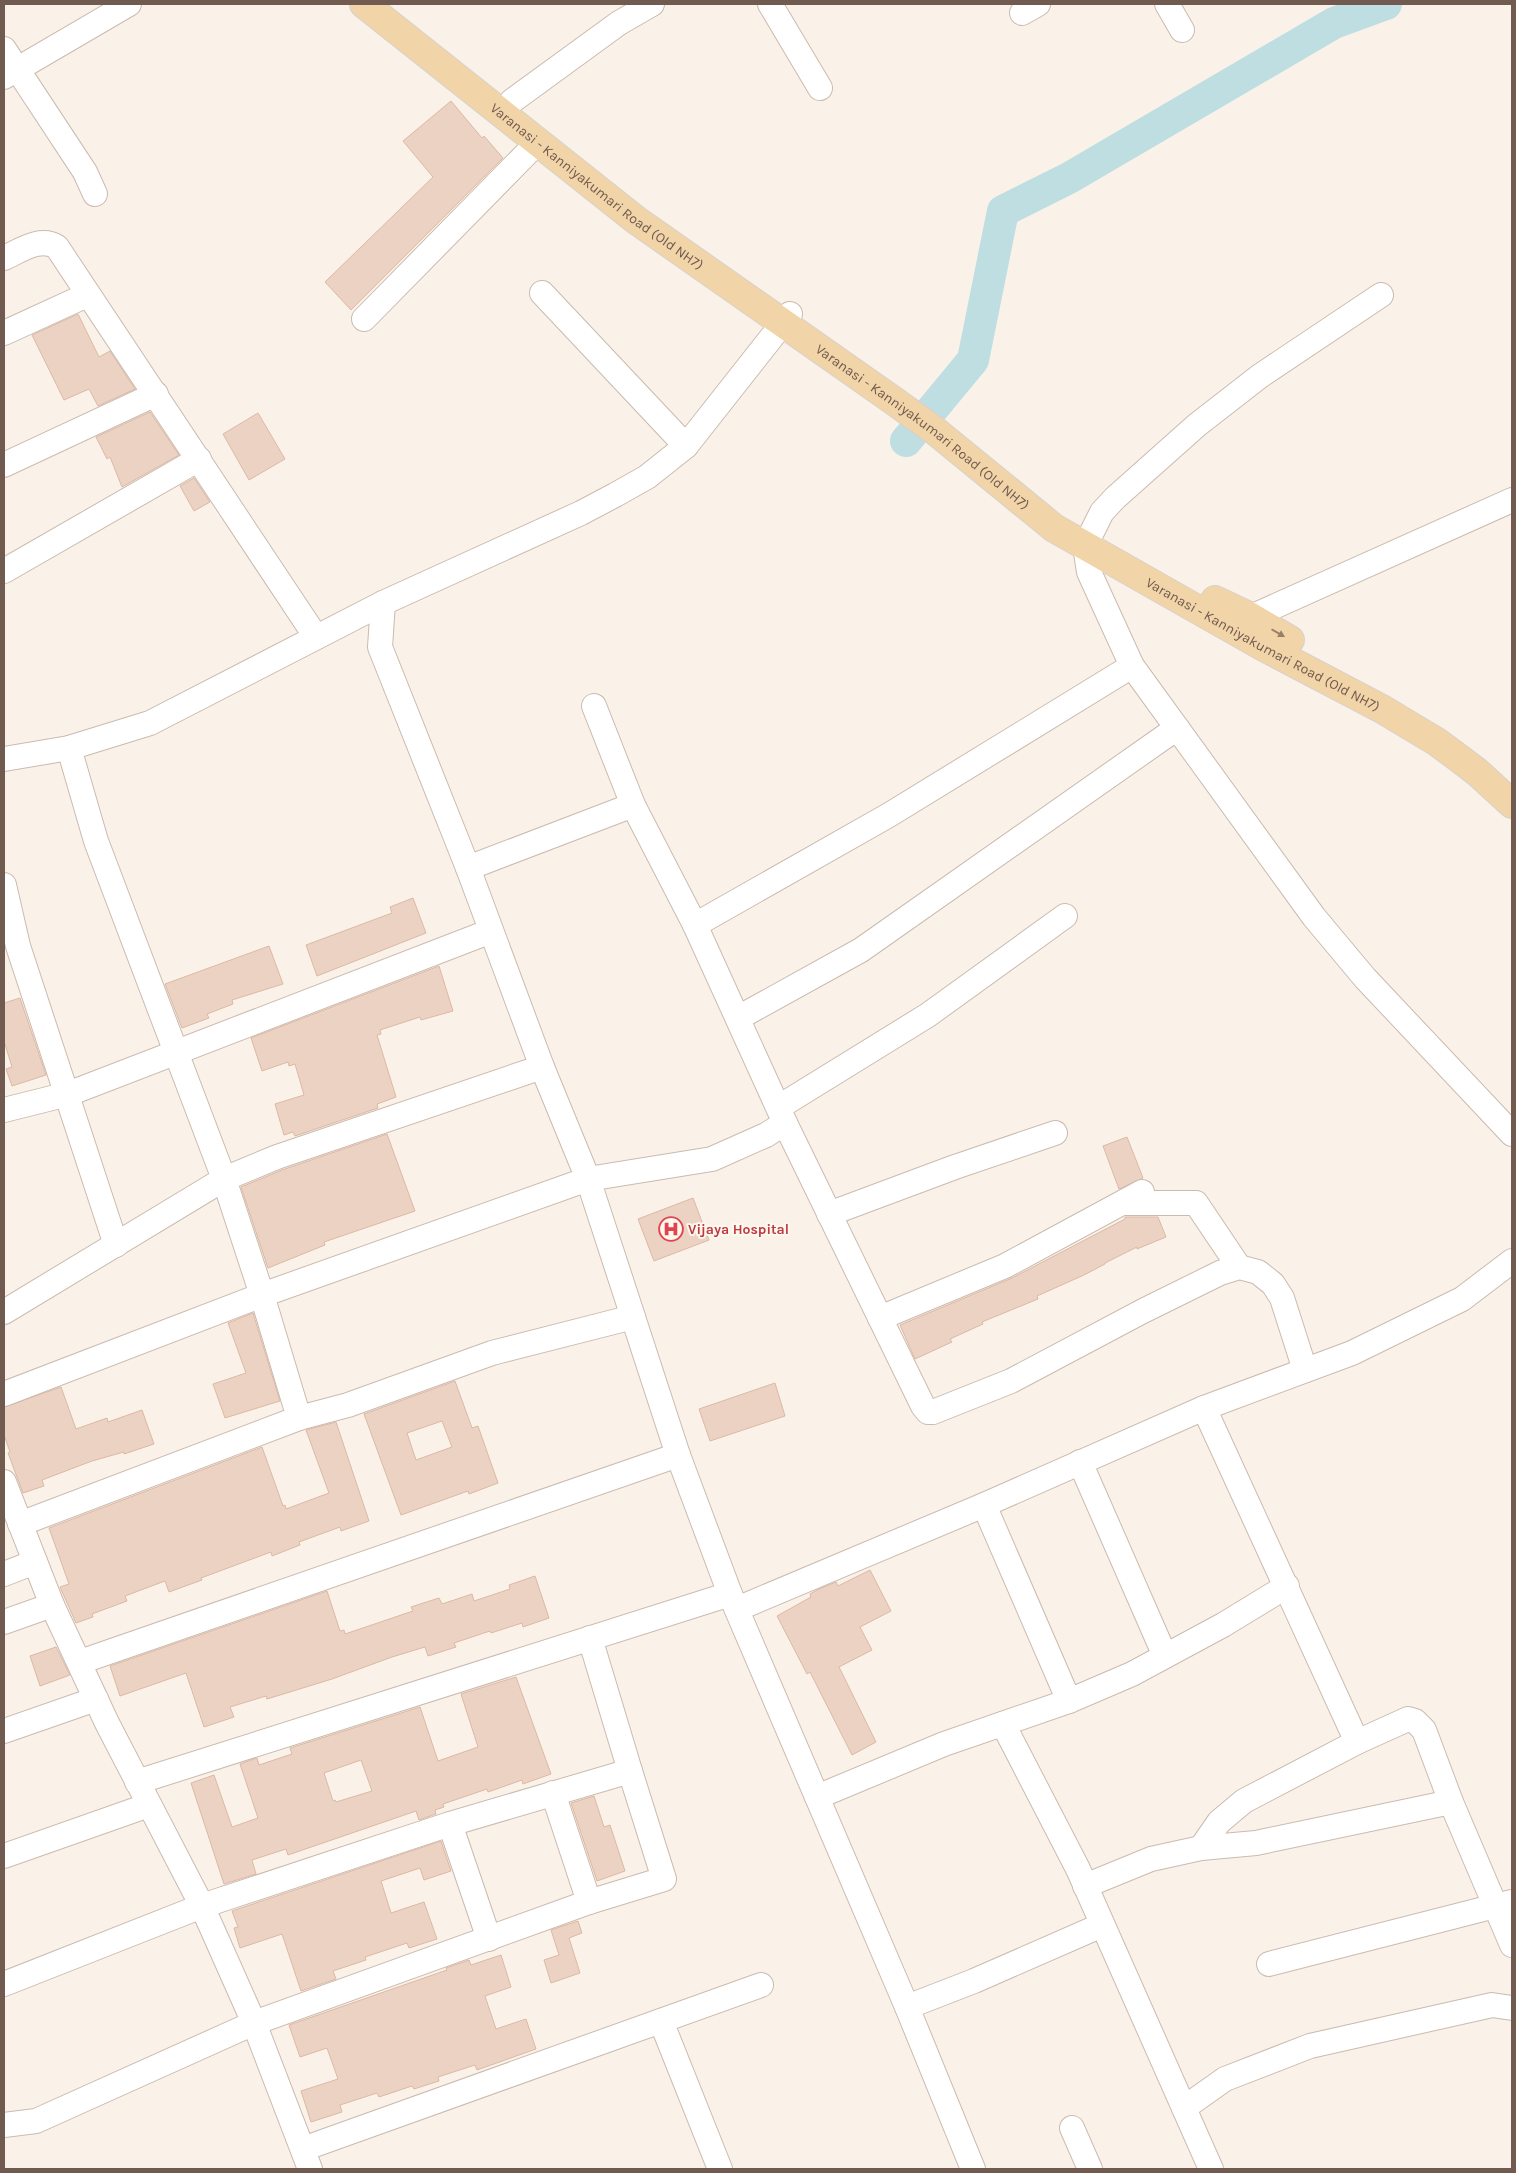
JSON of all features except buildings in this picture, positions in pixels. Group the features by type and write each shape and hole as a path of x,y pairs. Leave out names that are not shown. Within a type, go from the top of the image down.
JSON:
{"main road":[{"name":"Varanasi - Kanniyakumari Road (Old NH7)","path":"364,4 636,220 787,319 939,424 1054,528 1089,537 1251,617 1339,669 1410,707 1442,728 1477,772 1512,804"},
{"name":"Varanasi - Kanniyakumari Road (Old NH7)","path":"390,4 644,208 787,319"},
{"name":"Varanasi - Kanniyakumari Road (Old NH7)","path":"1089,537 1262,646 1382,709 1437,742 1464,754 1512,785"}],"street":[{"path":"10,73 129,4"},
{"path":"512,102 619,23 652,4"},
{"path":"770,4 820,88"},
{"path":"1167,4 1182,30"},
{"path":"4,49 10,73 85,172 96,194"},
{"path":"364,319 537,143"},
{"path":"4,258 37,243 49,242 57,247 87,295 156,394 316,637"},
{"path":"542,293 686,446"},
{"path":"4,333 87,295"},
{"path":"1381,295 1260,376 1198,425 1115,498 1102,512 1089,537 1089,572 1132,666 1314,917 1365,978 1512,1134"},
{"path":"4,759 69,748 150,723 383,603 581,514 647,477 686,446 787,319"},
{"path":"4,465 156,394"},
{"path":"4,571 199,459"},
{"path":"1251,617 1512,500"},
{"path":"383,603 380,647 468,868 542,1067 588,1179 678,1455 734,1602 906,2007 972,2169"},
{"path":"695,925 889,815 1132,666"},
{"path":"594,706 633,805 695,925 829,1214 923,1406 928,1412 933,1412 1011,1381 1220,1272 1239,1266 1258,1272 1273,1284 1282,1298 1305,1370"},
{"path":"738,1018 861,950 1177,728"},
{"path":"69,748 96,841 224,1179 262,1295 299,1418"},
{"path":"468,868 633,805"},
{"path":"4,885 11,948 68,1094 116,1245"},
{"path":"4,1394 262,1295 588,1179 712,1159 766,1135 782,1115 928,1015 1065,916"},
{"path":"4,1110 68,1094 175,1051 491,931"},
{"path":"4,1312 224,1179 276,1157 542,1067"},
{"path":"829,1214 955,1167 1055,1133"},
{"path":"880,1318 1005,1266 1133,1198 1196,1203 1239,1266"},
{"path":"137,1782 590,1638 734,1602 984,1505 1204,1408 1352,1353 1462,1299 1512,1261"},
{"path":"20,1524 299,1418 348,1405 492,1353 633,1317"},
{"path":"1204,1408 1357,1742"},
{"path":"80,1662 678,1455"},
{"path":"1080,1462 1165,1656"},
{"path":"5,1486 52,1604 96,1699 202,1906 254,2023 307,2159 761,1985"},
{"path":"984,1505 1069,1701"},
{"path":"4,1574 35,1562"},
{"path":"817,1797 951,1742 1069,1701 1132,1674 1223,1625 1287,1586"},
{"path":"4,1622 52,1604"},
{"path":"4,2125 36,2121 254,2023 589,1902 664,1879 590,1638"},
{"path":"4,1731 96,1699"},
{"path":"1201,1848 1219,1822 1244,1801 1357,1742 1408,1719 1414,1721 1424,1730 1451,1802 1504,1904 1512,1945"},
{"path":"1004,1724 1085,1886 1211,2169"},
{"path":"4,1984 202,1906 450,1824 630,1771"},
{"path":"553,1794 589,1902"},
{"path":"1085,1886 1150,1859 1201,1848 1256,1843 1451,1802"},
{"path":"4,1856 149,1805"},
{"path":"450,1824 489,1939"},
{"path":"1269,1964 1504,1904"},
{"path":"906,2007 974,1981 1102,1925"},
{"path":"1184,2108 1225,2078 1310,2046 1492,2005 1512,2008"},
{"path":"661,2022 720,2169"},
{"path":"1072,2128 1090,2169"}],"waterway":[{"path":"906,441 973,360 1003,211 1069,178 1334,23 1386,4"}],"place":[{"name":"Vijaya Hospital","path":"671,1229"}]}
